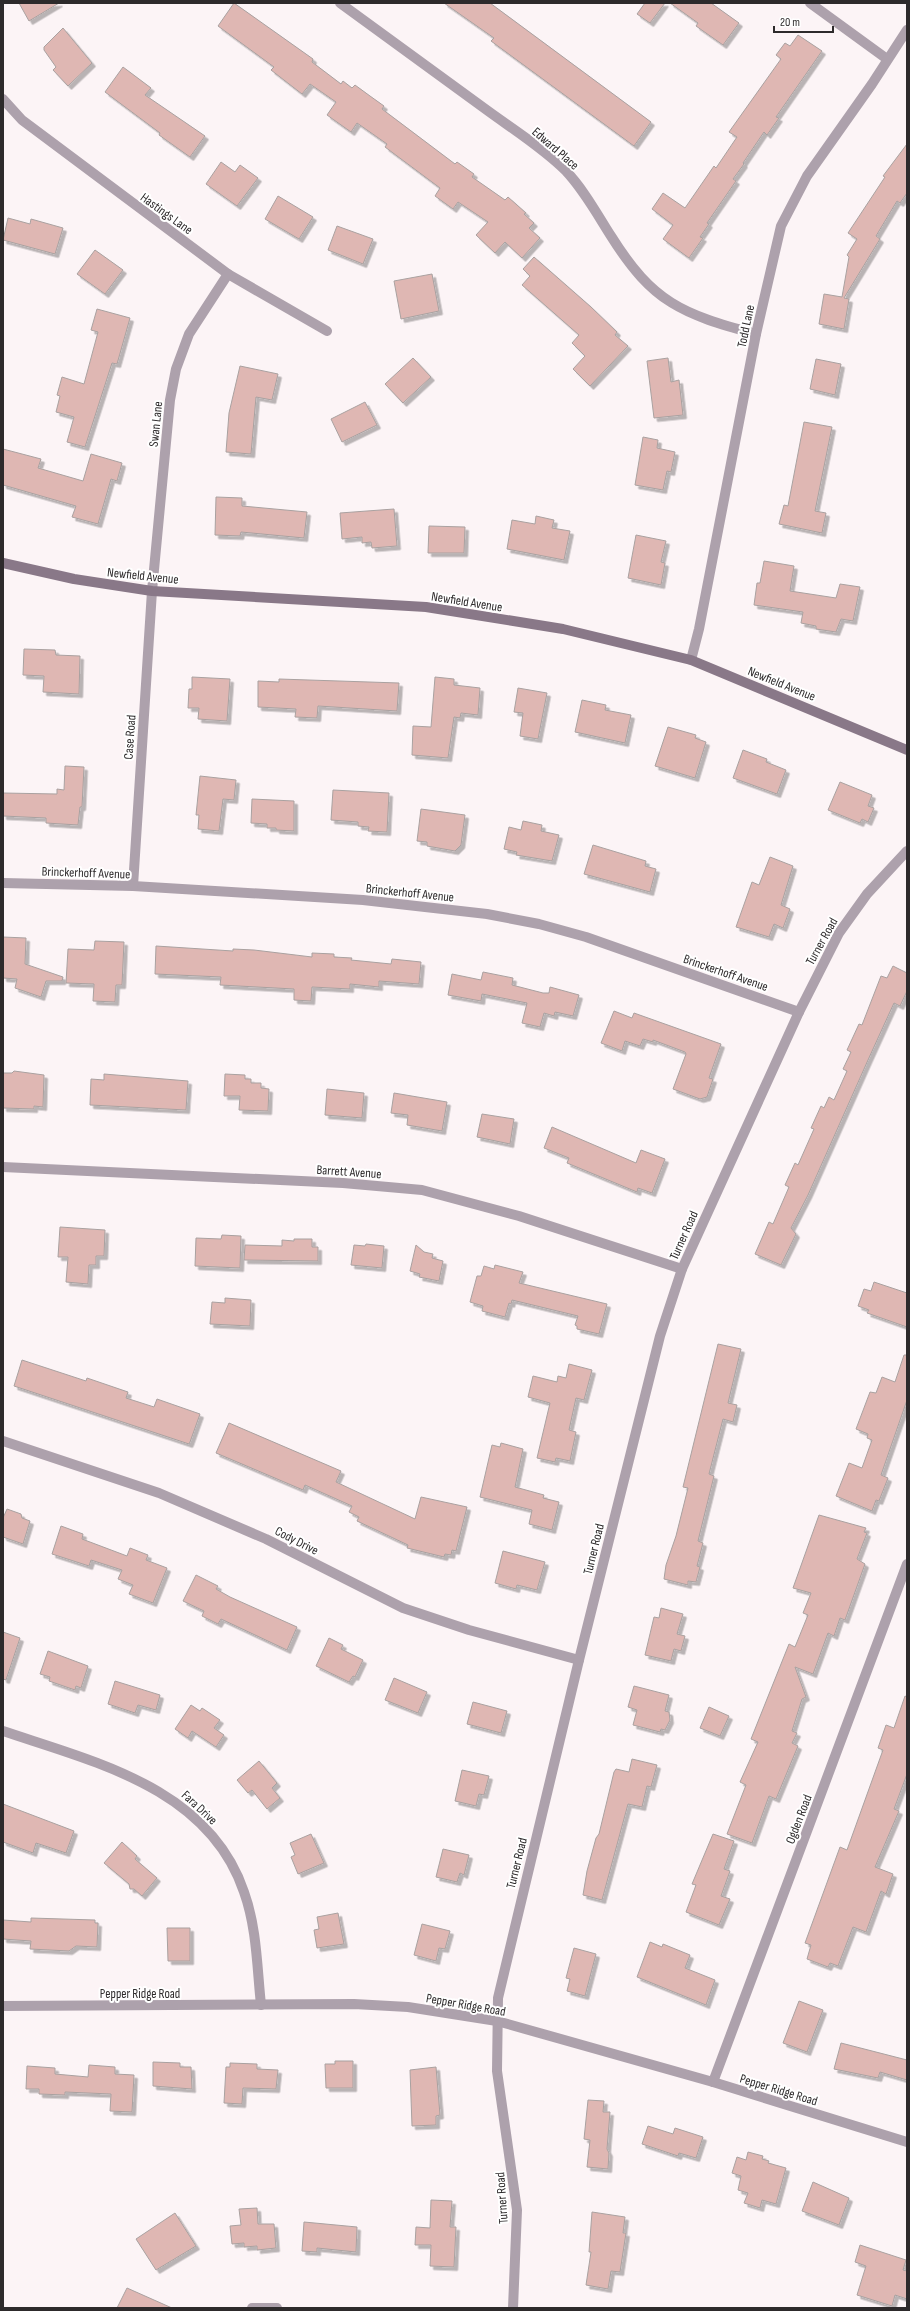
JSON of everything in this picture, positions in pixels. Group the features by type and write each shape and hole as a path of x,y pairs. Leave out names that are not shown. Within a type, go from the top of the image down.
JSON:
{"main road":[{"name":"Newfield Avenue","path":"3,563 74,579 152,591 426,607 563,628 690,660 907,750"}],"street":[{"name":"Edward Place","path":"340,3 532,143 566,171 588,199 625,259 646,283 669,302 695,316 756,334"},
{"path":"810,3 887,59"},
{"name":"Todd Lane","path":"690,660 699,629 756,334 781,226 807,176 872,84 907,30"},
{"name":"Hastings Lane","path":"3,99 22,120 228,274 327,331"},
{"name":"Swan Lane","path":"152,591 170,400 176,369 189,334 228,274"},
{"name":"Case Road","path":"133,886 152,591"},
{"name":"Turner Road","path":"513,2308 517,2210 496,2071 498,1998 579,1660 660,1336 682,1269 799,1012 839,933 867,894 907,851"},
{"name":"Brinckerhoff Avenue","path":"3,883 133,886 363,900 487,914 539,924 586,937 799,1012"},
{"name":"Barrett Avenue","path":"3,1167 343,1183 422,1190 519,1216 682,1269"},
{"name":"Cody Drive","path":"3,1441 159,1493 266,1539 403,1608 469,1630 579,1660"},
{"name":"Ogden Road","path":"713,2082 907,1564"},
{"name":"Fara Drive","path":"3,1731 88,1759 136,1779 168,1795 192,1815 226,1855 244,1892 255,1943 261,2006"},
{"name":"Pepper Ridge Road","path":"3,2006 261,2006 382,2004 497,2021 713,2082 907,2142"},
{"path":"252,2308 277,2308"}],"building":[{"path":"19,3 59,3 29,21"},
{"path":"234,3 313,59 312,62 341,84 343,81 352,88 355,85 384,106 382,109 455,164 457,162 474,174 472,177 505,200 508,197 526,213 524,214 534,223 529,228 540,238 522,258 505,242 495,253 476,235 488,222 458,202 453,209 435,196 440,188 385,147 387,144 357,123 351,132 327,115 336,102 310,84 302,94 271,70 274,67 218,26"},
{"path":"444,3 490,3 651,122 634,146 491,41 494,38"},
{"path":"645,3 665,3 650,23 637,14"},
{"path":"670,3 711,3 739,23 723,45 696,26 698,23"},
{"path":"63,28 92,63 68,86 53,70 56,67 44,50 44,47"},
{"path":"798,35 822,51 776,117 779,118 767,135 764,132 743,163 744,164 733,179 736,181 707,223 709,224 700,237 703,238 689,258 663,239 673,225 652,209 663,193 685,208 714,166 716,168 737,137 729,132 781,59 776,55 785,43 790,46"},
{"path":"123,67 151,88 145,95 205,136 190,157 159,135 160,133 105,92"},
{"path":"907,144 907,193 900,203 897,201 876,236 880,239 844,298 849,299 844,329 819,324 824,294 842,297 849,257 847,255 857,239 848,233 885,177 883,176"},
{"path":"221,162 235,172 240,165 258,178 237,206 206,184"},
{"path":"278,196 313,217 299,239 265,219"},
{"path":"8,218 30,224 31,219 63,228 55,254 3,240"},
{"path":"337,226 373,239 363,264 328,250"},
{"path":"95,250 123,270 105,294 77,274"},
{"path":"534,257 591,307 617,332 615,335 628,346 590,386 573,369 585,356 572,343 579,335 522,285 530,276 523,269"},
{"path":"432,274 439,311 401,319 394,281"},
{"path":"97,309 130,318 117,364 112,363 85,447 67,442 74,417 56,412 60,396 57,395 62,377 84,384 98,332 91,330"},
{"path":"413,358 431,377 403,403 385,384"},
{"path":"668,358 671,382 679,380 683,415 654,418 647,361"},
{"path":"816,359 841,364 835,395 810,389"},
{"path":"240,366 278,374 272,400 256,397 251,454 226,452 229,413"},
{"path":"365,402 377,425 342,442 331,419"},
{"path":"804,422 832,427 815,511 826,513 822,533 779,524 784,505 788,506"},
{"path":"643,437 658,440 657,448 675,452 671,472 667,471 663,490 635,485"},
{"path":"3,449 41,459 38,468 83,481 91,454 122,463 117,481 111,479 98,524 72,517 76,506 3,485"},
{"path":"216,497 242,498 242,506 307,512 304,538 241,532 240,536 215,535"},
{"path":"394,509 397,546 372,548 371,542 362,543 362,537 342,539 340,513"},
{"path":"536,516 554,520 552,528 570,531 564,560 507,549 512,520 535,524"},
{"path":"429,526 465,527 464,553 428,553"},
{"path":"636,535 666,541 661,562 665,563 661,585 628,578"},
{"path":"764,561 794,566 790,591 836,598 840,584 860,587 853,621 841,619 836,632 816,629 816,626 801,623 803,612 754,605 757,583 760,583"},
{"path":"24,649 55,650 56,655 80,656 79,694 43,692 44,676 23,675"},
{"path":"192,677 230,679 227,721 198,719 199,708 188,708 189,689 192,689"},
{"path":"435,677 454,679 454,685 480,688 478,715 461,713 460,718 454,717 448,758 412,755 413,726 431,727"},
{"path":"279,679 399,683 397,711 318,706 317,718 295,717 296,709 258,707 258,681 279,682"},
{"path":"518,688 547,693 538,739 520,736 523,713 514,712"},
{"path":"582,700 606,705 605,710 631,715 625,743 575,732"},
{"path":"668,727 696,735 695,738 706,742 695,778 655,766"},
{"path":"743,750 767,759 766,762 786,770 777,794 733,778"},
{"path":"65,766 84,767 82,807 80,807 78,825 46,823 46,818 3,816 3,793 57,794 57,789 64,790"},
{"path":"200,776 236,780 234,800 223,799 219,831 198,829 199,815 196,815"},
{"path":"840,782 872,795 868,806 874,808 868,822 862,819 860,823 828,810"},
{"path":"333,790 389,793 387,832 368,831 369,827 358,826 358,822 331,820"},
{"path":"252,799 294,801 294,831 276,830 276,828 267,828 267,824 251,823"},
{"path":"421,809 465,815 461,845 455,851 427,846 427,842 417,841"},
{"path":"523,821 542,825 541,831 559,835 552,861 516,855 517,852 504,849 509,827 521,830"},
{"path":"593,845 646,861 645,866 656,869 650,892 584,874"},
{"path":"770,857 793,866 781,905 790,909 783,928 774,924 769,937 736,927 752,882 759,885"},
{"path":"3,937 26,938 25,964 63,977 62,981 46,981 41,997 15,988 17,979 3,978"},
{"path":"95,941 124,942 122,985 116,985 115,1002 93,1001 94,984 66,983 68,949 94,950"},
{"path":"156,946 233,951 233,949 254,950 312,957 312,953 334,954 334,957 352,958 351,960 391,964 392,959 421,962 419,984 379,981 379,987 350,984 350,989 312,987 311,1001 294,1000 294,989 220,985 221,977 155,974"},
{"path":"893,966 907,973 907,991 900,1006 894,1003 808,1195 791,1228 796,1234 781,1265 755,1254 769,1222 773,1224 789,1187 785,1185 795,1163 798,1165 814,1129 811,1128 821,1106 824,1108 829,1097 834,1100 847,1071 843,1069 851,1052 847,1050 859,1024 862,1025 881,976 887,978"},
{"path":"483,972 513,978 512,985 543,993 549,993 550,987 579,995 573,1016 555,1012 554,1016 544,1013 540,1027 522,1023 527,1003 482,994 481,1001 448,995 452,974 481,980"},
{"path":"614,1011 632,1018 634,1013 721,1044 709,1078 713,1079 707,1097 700,1099 673,1089 686,1054 685,1052 653,1040 653,1042 643,1039 640,1046 625,1041 622,1051 601,1043"},
{"path":"14,1071 44,1075 43,1107 34,1106 34,1109 3,1108 3,1073 12,1073"},
{"path":"104,1074 188,1081 186,1110 90,1105 91,1079 104,1080"},
{"path":"225,1074 245,1075 245,1079 251,1079 251,1083 261,1083 261,1088 269,1089 268,1111 239,1110 240,1096 224,1096"},
{"path":"327,1089 364,1093 362,1118 325,1115"},
{"path":"394,1093 447,1102 442,1131 407,1125 408,1115 391,1113"},
{"path":"482,1114 514,1119 510,1144 477,1137"},
{"path":"552,1127 636,1163 641,1150 665,1159 652,1193 638,1188 637,1192 567,1163 569,1158 544,1148"},
{"path":"60,1227 105,1230 104,1256 96,1256 96,1265 89,1265 88,1284 66,1282 68,1257 58,1257"},
{"path":"222,1235 241,1236 240,1268 195,1266 196,1238 221,1239"},
{"path":"294,1239 312,1239 312,1247 318,1247 318,1261 244,1260 245,1245 282,1246 282,1240 294,1241"},
{"path":"366,1244 384,1246 382,1268 351,1265 354,1245 365,1246"},
{"path":"416,1245 424,1252 433,1254 432,1258 443,1261 439,1281 419,1277 420,1274 410,1271"},
{"path":"495,1265 523,1272 519,1283 607,1304 599,1334 577,1329 577,1326 575,1325 578,1316 512,1300 511,1304 509,1303 505,1317 482,1311 483,1306 470,1302 477,1276 481,1276 484,1266 494,1269"},
{"path":"874,1282 907,1293 907,1327 867,1313 869,1310 858,1306 864,1289 871,1291"},
{"path":"225,1298 251,1300 250,1326 210,1324 212,1302 225,1303"},
{"path":"718,1344 741,1349 728,1403 737,1405 733,1422 723,1419 709,1474 714,1476 698,1541 703,1543 697,1566 700,1567 696,1582 688,1581 688,1585 664,1579 666,1565 676,1536 688,1488 683,1487"},
{"path":"904,1355 907,1355 907,1400 881,1475 888,1478 879,1501 876,1500 872,1511 836,1496 849,1463 862,1468 872,1440 867,1438 868,1434 856,1429 870,1392 876,1393 882,1377 895,1382"},
{"path":"22,1360 86,1381 87,1378 128,1392 126,1398 154,1407 157,1399 200,1414 190,1442 189,1444 14,1386"},
{"path":"569,1364 592,1370 584,1400 576,1398 569,1430 576,1432 570,1461 556,1458 555,1462 537,1458 550,1403 528,1397 533,1376 557,1382 558,1376 566,1378"},
{"path":"229,1423 341,1471 336,1482 415,1519 421,1497 467,1507 456,1551 452,1550 451,1555 445,1554 444,1557 407,1548 408,1545 357,1521 359,1517 349,1512 352,1506 305,1485 303,1490 216,1453"},
{"path":"501,1443 523,1449 515,1487 544,1495 543,1498 559,1502 552,1530 529,1524 532,1510 480,1497 492,1445 500,1447"},
{"path":"7,1509 21,1514 22,1518 30,1521 23,1544 3,1537 3,1518"},
{"path":"819,1515 866,1528 864,1532 867,1533 857,1559 865,1564 845,1620 840,1618 834,1636 828,1633 813,1674 795,1667 806,1697 802,1699 792,1731 797,1733 792,1743 798,1746 776,1799 769,1796 752,1843 727,1834 746,1785 740,1782 758,1742 751,1739 789,1644 795,1647 808,1615 803,1613 811,1593 793,1588"},
{"path":"61,1526 83,1534 82,1539 127,1556 130,1548 148,1555 146,1560 167,1568 153,1603 129,1594 133,1585 118,1579 122,1570 91,1560 89,1566 52,1554"},
{"path":"503,1551 545,1562 537,1590 517,1585 516,1589 495,1583"},
{"path":"196,1575 218,1586 216,1589 230,1597 297,1627 287,1650 221,1619 218,1624 202,1616 204,1611 183,1601"},
{"path":"661,1608 683,1614 677,1634 685,1636 681,1651 674,1649 671,1661 645,1655 654,1617 659,1618"},
{"path":"3,1632 20,1638 6,1680 3,1679"},
{"path":"329,1638 343,1645 341,1649 363,1660 355,1677 353,1676 349,1682 316,1666"},
{"path":"48,1651 88,1666 81,1688 76,1686 75,1690 49,1681 50,1677 40,1674"},
{"path":"394,1678 427,1692 418,1713 385,1700"},
{"path":"115,1681 160,1695 156,1710 138,1705 135,1713 108,1704"},
{"path":"634,1686 669,1695 665,1711 669,1712 670,1720 665,1730 661,1729 660,1732 633,1725 637,1710 628,1707"},
{"path":"905,1696 907,1697 907,1774 894,1809 899,1811 875,1867 893,1874 886,1894 881,1891 866,1932 853,1927 838,1966 830,1963 828,1967 807,1959 811,1945 805,1943 840,1847 847,1850 883,1750 878,1748 886,1725 894,1728"},
{"path":"473,1702 507,1711 501,1733 467,1724"},
{"path":"191,1705 200,1711 202,1708 220,1720 214,1728 224,1735 216,1747 192,1731 188,1738 175,1729"},
{"path":"709,1707 729,1716 720,1736 700,1728"},
{"path":"632,1759 657,1765 651,1787 647,1786 642,1807 628,1804 602,1900 583,1895 587,1871 596,1838 599,1834 614,1772 616,1769 629,1772"},
{"path":"259,1761 277,1783 272,1788 280,1798 267,1809 252,1790 248,1793 237,1780"},
{"path":"462,1770 489,1776 484,1795 479,1794 476,1806 455,1801"},
{"path":"3,1804 74,1831 66,1853 36,1843 33,1853 3,1842"},
{"path":"311,1834 324,1863 298,1874 291,1857 295,1855 290,1843"},
{"path":"713,1834 734,1841 724,1869 730,1871 721,1896 730,1899 719,1925 686,1912 696,1885 692,1884"},
{"path":"122,1842 137,1856 135,1859 157,1878 142,1896 134,1889 130,1889 129,1884 104,1863"},
{"path":"443,1849 469,1855 464,1875 460,1873 457,1882 436,1877"},
{"path":"338,1913 344,1944 317,1948 314,1930 319,1929 317,1917"},
{"path":"31,1918 95,1920 95,1923 98,1923 97,1947 76,1946 69,1951 30,1949 31,1941 3,1939 3,1920 31,1922"},
{"path":"422,1924 450,1931 445,1949 439,1948 436,1961 414,1955"},
{"path":"167,1928 190,1928 190,1961 168,1961"},
{"path":"650,1942 662,1947 663,1944 690,1955 685,1968 715,1980 706,2005 637,1977"},
{"path":"574,1948 596,1954 585,1996 567,1991 570,1979 566,1978"},
{"path":"799,2001 823,2010 807,2052 783,2043"},
{"path":"841,2043 907,2060 907,2080 880,2072 878,2078 834,2069"},
{"path":"335,2061 353,2061 353,2088 326,2088 325,2064 335,2064"},
{"path":"153,2062 180,2063 180,2067 191,2067 192,2089 153,2086"},
{"path":"230,2063 257,2064 257,2069 278,2070 276,2089 243,2088 242,2104 224,2103 226,2067 230,2067"},
{"path":"89,2065 115,2067 115,2074 134,2075 132,2112 110,2111 111,2094 65,2092 65,2095 39,2094 39,2089 26,2089 27,2066 55,2068 55,2074 88,2077"},
{"path":"436,2067 440,2115 436,2116 436,2125 412,2126 410,2070"},
{"path":"588,2100 604,2101 603,2112 610,2112 607,2149 609,2153 608,2169 587,2167 590,2140 584,2139"},
{"path":"648,2126 673,2134 675,2128 703,2137 696,2158 679,2153 678,2156 642,2144"},
{"path":"748,2152 763,2156 762,2159 769,2161 768,2163 786,2168 776,2204 762,2200 760,2208 744,2203 748,2193 738,2190 741,2176 732,2173 737,2157 746,2160"},
{"path":"813,2182 849,2198 839,2225 802,2211"},
{"path":"431,2200 452,2201 450,2227 456,2227 454,2267 430,2266 431,2245 415,2245 416,2227 430,2228"},
{"path":"257,2208 258,2224 274,2224 276,2248 257,2250 257,2246 244,2247 244,2243 232,2244 230,2226 241,2225 239,2209"},
{"path":"592,2212 625,2217 623,2233 626,2233 620,2272 611,2271 608,2289 586,2285 591,2252 589,2252"},
{"path":"175,2213 196,2246 156,2270 136,2239"},
{"path":"304,2222 357,2227 356,2252 317,2248 317,2252 302,2251"},
{"path":"860,2245 906,2260 903,2270 907,2271 907,2299 895,2295 892,2306 857,2295 866,2266 855,2262"},
{"path":"127,2288 172,2308 117,2308"}]}
